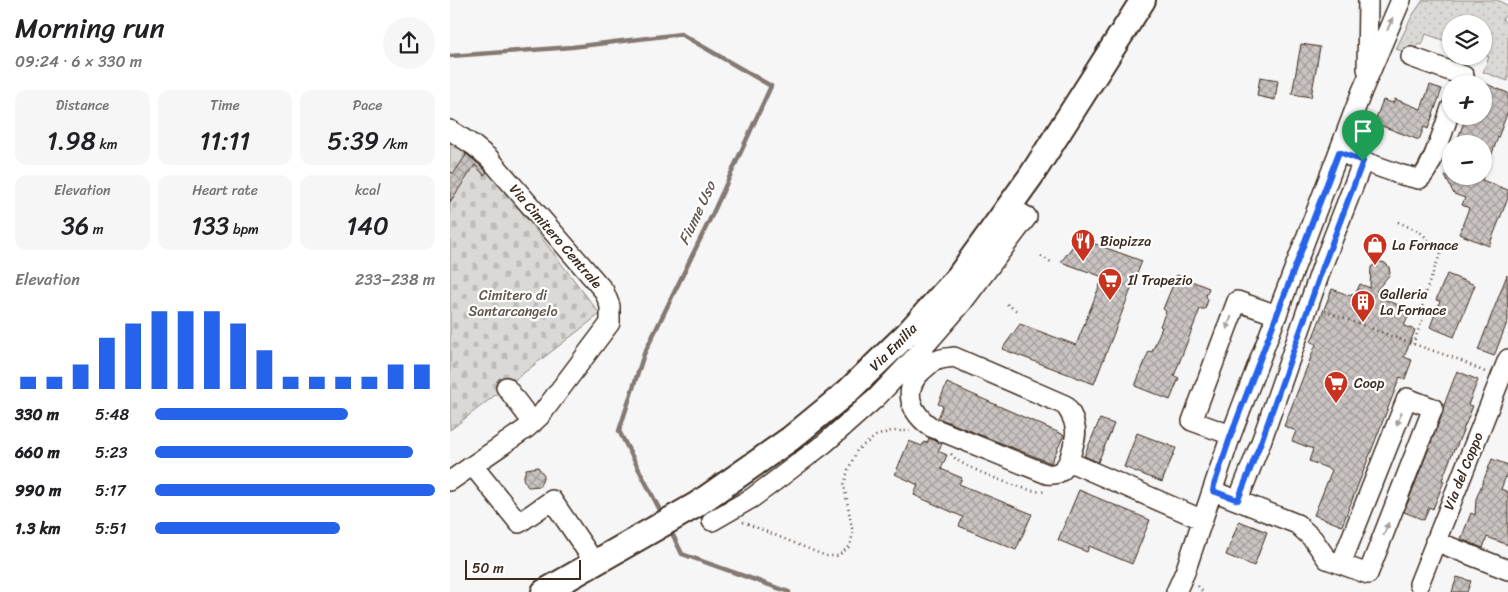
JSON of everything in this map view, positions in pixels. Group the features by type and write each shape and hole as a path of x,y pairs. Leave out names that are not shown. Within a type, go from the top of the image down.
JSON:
{"main road":[{"name":"Via Emilia","path":"544,592 696,505 731,481 790,439 839,399 908,333 959,276 1031,176 1143,0"}],"street":[{"path":"1366,81 1368,0"},
{"path":"1176,592 1185,572 1231,435 1366,81 1401,0"},
{"path":"1411,57 1461,75"},
{"path":"1339,152 1419,180 1424,177 1429,167 1445,125"},
{"name":"Via Cimitero Centrale","path":"450,130 489,158 604,291 610,306 610,323 540,416 450,481"},
{"path":"1238,500 1261,442 1309,304 1363,161"},
{"path":"717,518 752,498 825,443 877,397 915,357 962,303 1027,217 1009,206"},
{"path":"1231,435 1192,421 1237,300 1277,316"},
{"path":"954,357 1065,406 1072,415 1076,429 1070,462 1061,472 1047,474 932,427 916,413 912,406 910,395 918,375 938,360 954,357"},
{"name":"Via del Coppo","path":"1418,584 1502,368"},
{"path":"506,387 530,425"},
{"path":"1213,491 1297,524 1314,538 1327,559 1368,574 1433,408 1407,398 1341,564"},
{"path":"1070,462 1203,520"},
{"path":"473,466 519,523 552,500 604,558"},
{"path":"1435,541 1508,570"}],"path":[{"path":"1398,222 1420,232 1441,252 1422,301 1423,318 1413,344"},
{"path":"1042,256 1051,262"},
{"path":"1007,304 1017,311"},
{"path":"1309,304 1457,359 1502,368"},
{"path":"717,518 826,556 838,556 850,546 852,533 844,485 857,450 876,436 891,431 911,431"},
{"path":"946,449 958,461 993,476 1026,489 1042,493 1048,491"}],"green space":[{"path":"1423,0 1498,0 1508,6 1508,12 1502,19 1508,24 1508,81 1483,72 1486,65 1492,65 1492,15 1442,15 1442,40 1426,34 1422,45 1418,44 1413,55 1396,49 1412,16"},
{"name":"Cimitero di Santarcangelo","path":"450,134 468,142 600,314 450,430"}],"building":[{"path":"1301,44 1320,47 1311,97 1292,94"},
{"path":"1260,77 1278,80 1275,100 1257,96"},
{"path":"1430,85 1442,89 1428,129 1424,127 1419,140 1374,123 1383,100 1393,103 1395,99 1421,109"},
{"path":"1492,86 1508,93 1508,111 1492,153 1492,135 1459,135 1463,125 1492,125"},
{"path":"465,153 487,172 484,175 475,165 450,202 450,172 454,173 466,155"},
{"path":"1492,184 1508,190 1508,198 1489,246 1459,234 1469,208 1462,205 1465,198 1454,194 1450,185"},
{"name":"Il Trapezio","path":"1079,238 1142,261 1094,384 1002,349 1020,324 1076,345 1103,277 1061,262"},
{"path":"1382,262 1389,267 1390,274 1376,291 1383,293 1381,298 1411,310 1404,326 1415,330 1404,357 1412,360 1405,379 1400,377 1342,526 1314,515 1332,470 1309,461 1313,449 1292,441 1296,431 1284,426 1316,344 1311,342 1332,289 1351,296 1352,294 1355,295 1360,284 1370,288 1371,267 1376,263"},
{"path":"1447,274 1475,285 1454,337 1430,327 1440,301 1436,300"},
{"path":"1177,275 1209,288 1205,309 1200,309 1174,376 1179,378 1170,400 1135,386 1149,351 1152,352 1162,327 1160,326 1166,311 1163,309"},
{"path":"1507,275 1508,320 1494,356 1478,350"},
{"path":"1457,371 1478,380 1468,405 1473,406 1454,449 1433,509 1429,507 1424,520 1404,512"},
{"path":"947,383 1064,435 1051,463 938,418 943,406 938,404"},
{"path":"1100,419 1114,424 1098,462 1084,456"},
{"path":"1137,433 1176,448 1162,482 1124,467"},
{"path":"929,438 942,444 938,451 947,455 941,469 962,478 959,484 1032,514 1016,550 959,526 963,517 914,495 918,485 895,474 909,441 922,446 924,442 927,443"},
{"path":"1492,459 1508,465 1508,471 1501,489 1508,492 1508,545 1487,537 1483,548 1461,539 1471,513 1475,515 1476,499"},
{"path":"538,467 544,475 540,486 528,487 523,479 526,469"},
{"path":"1079,490 1150,520 1132,564 1089,546 1087,552 1058,540"},
{"path":"1239,521 1267,532 1254,566 1226,555"},
{"path":"1457,577 1471,581 1467,592 1452,592"}],"waterway":[{"name":"Fiume Uso","path":"450,56 572,47 681,34 771,86 713,213 644,354 619,431 663,516"},
{"name":"Fiume Uso","path":"669,527 682,554 789,592"}],"place":[{"name":"Biopizza","path":"1083,262"},
{"name":"La Fornace","path":"1375,266"},
{"name":"Il Trapezio","path":"1110,301"},
{"name":"Galleria La Fornace","path":"1363,323"},
{"name":"Coop","path":"1336,404"}],"route":[{"path":"1339,152 1363,161 1274,400 1261,442 1238,500 1213,491 1231,435 1339,152"}]}
